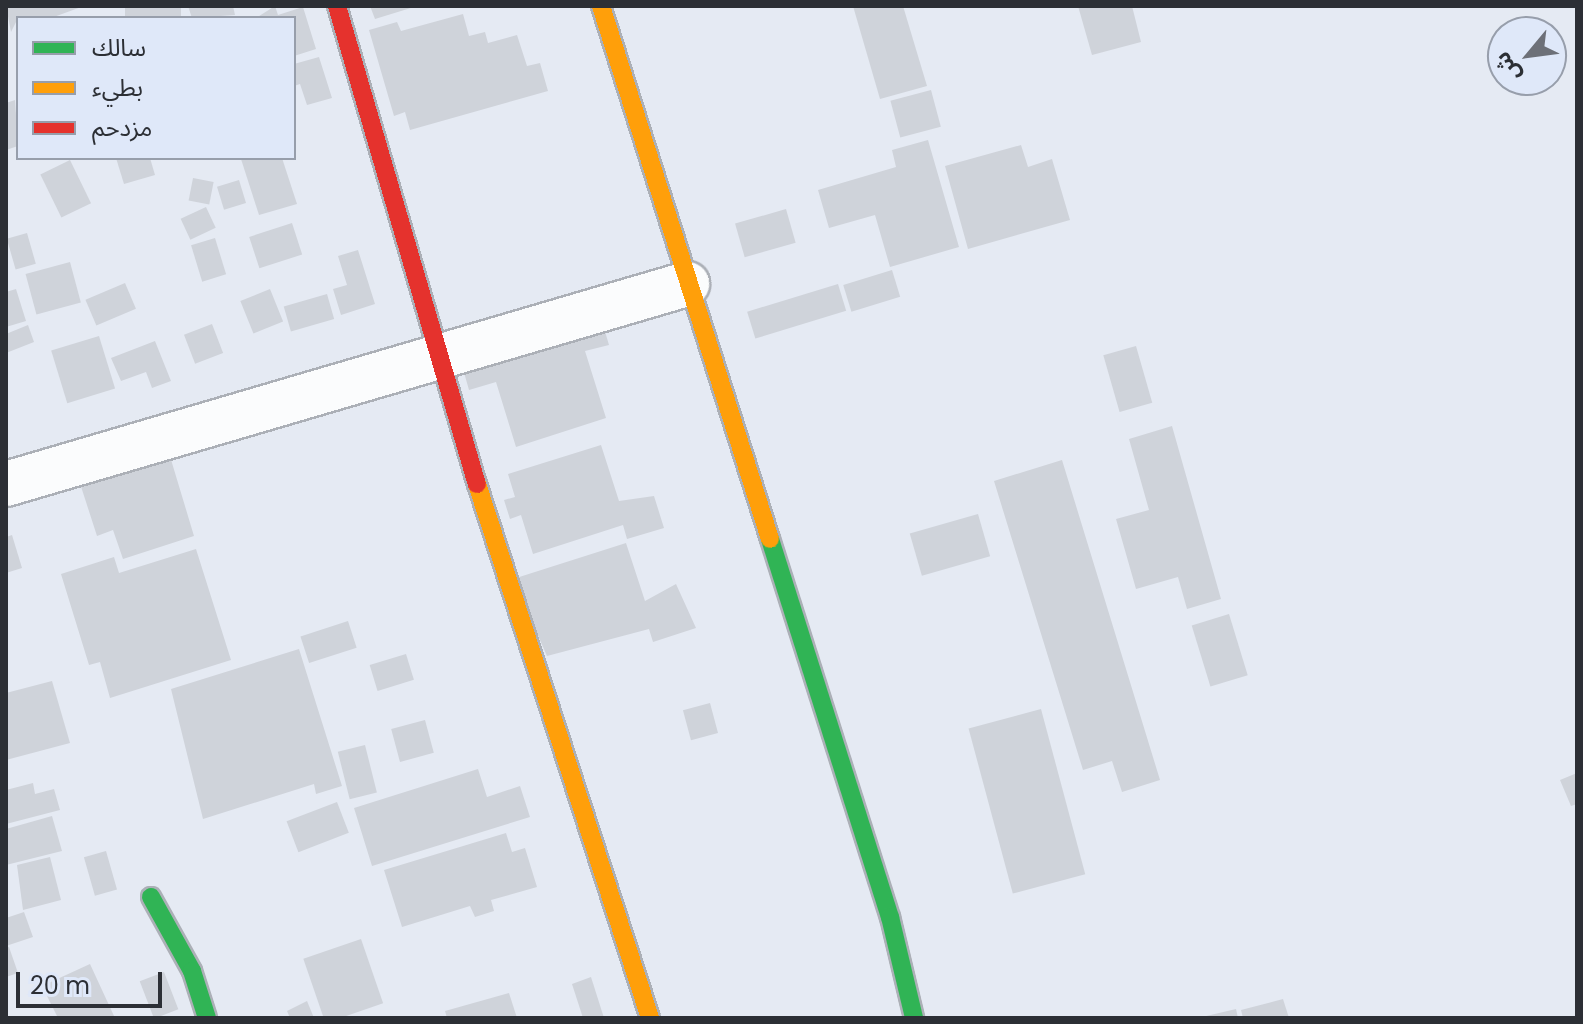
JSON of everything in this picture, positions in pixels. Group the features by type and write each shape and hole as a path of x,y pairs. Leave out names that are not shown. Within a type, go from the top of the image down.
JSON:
{"street":[{"path":"337,6 443,355 480,496 650,1018"},
{"path":"601,6 890,917 914,1018"},
{"path":"6,484 687,284"},
{"path":"151,897 192,971 207,1018"}],"building":[{"path":"6,6 84,6 56,16 16,16 11,32"},
{"path":"125,6 181,6 181,16 125,16"},
{"path":"188,6 233,6 235,15 221,16 191,16"},
{"path":"275,6 278,15 303,7 316,49 296,55 296,16 259,16"},
{"path":"370,6 414,6 414,7 375,19"},
{"path":"853,6 903,6 927,86 880,99"},
{"path":"1078,6 1132,6 1141,42 1092,55"},
{"path":"463,14 469,36 485,32 488,43 517,35 527,66 540,63 548,91 410,130 405,112 394,116 369,30 397,22 401,31"},
{"path":"319,57 332,98 307,105 300,84 296,85 296,63"},
{"path":"931,90 941,127 900,138 890,101"},
{"path":"15,100 16,147 6,150 6,103"},
{"path":"928,140 959,247 890,267 875,215 829,228 818,190 896,167 892,150"},
{"path":"1021,145 1028,167 1052,159 1070,220 968,249 945,166"},
{"path":"70,160 91,203 61,218 40,174"},
{"path":"117,160 151,160 155,175 124,184"},
{"path":"241,160 283,160 297,204 259,215"},
{"path":"193,178 214,182 209,205 189,201"},
{"path":"239,180 246,203 224,210 217,187"},
{"path":"206,207 216,228 190,240 181,219"},
{"path":"786,209 796,243 745,257 735,224"},
{"path":"292,223 302,254 259,268 249,237"},
{"path":"27,233 36,264 16,270 7,239"},
{"path":"215,238 226,274 202,282 191,245"},
{"path":"358,250 375,304 341,315 333,289 347,285 338,256"},
{"path":"70,262 81,303 36,314 26,274"},
{"path":"892,270 900,297 851,312 843,285"},
{"path":"125,283 136,309 96,326 85,300"},
{"path":"838,284 846,311 755,339 747,312"},
{"path":"16,289 26,321 6,327 6,292"},
{"path":"270,289 283,321 253,333 240,301"},
{"path":"327,294 334,319 291,331 284,306"},
{"path":"601,318 609,345 585,351 606,418 516,447 496,382 469,390 461,362"},
{"path":"212,324 223,353 195,364 184,335"},
{"path":"28,325 34,342 6,353 6,334"},
{"path":"99,336 115,389 67,403 51,351"},
{"path":"155,341 171,381 152,388 146,372 121,381 111,358"},
{"path":"1136,346 1152,403 1120,412 1103,355"},
{"path":"1172,426 1221,599 1187,609 1178,577 1136,589 1116,519 1149,510 1129,439"},
{"path":"166,443 194,536 123,559 113,530 97,536 76,471"},
{"path":"601,445 619,501 654,496 664,528 627,539 623,525 533,554 521,515 510,519 504,500 515,497 508,474"},
{"path":"1062,460 1160,780 1122,792 1112,761 1083,770 994,481"},
{"path":"978,514 990,556 922,576 910,534"},
{"path":"12,535 22,568 6,573 6,537"},
{"path":"626,543 645,601 676,584 696,628 653,642 649,629 547,656 513,579"},
{"path":"196,549 231,660 110,698 100,662 89,665 61,574 114,557 119,573"},
{"path":"1229,614 1248,675 1210,687 1192,625"},
{"path":"348,621 357,648 309,663 300,636"},
{"path":"299,649 342,786 316,794 314,784 203,819 171,689"},
{"path":"406,654 414,680 378,691 370,665"},
{"path":"52,681 70,743 6,760 6,693"},
{"path":"710,703 718,733 691,740 683,710"},
{"path":"1041,709 1085,874 1013,894 969,728"},
{"path":"425,720 434,753 400,762 391,729"},
{"path":"365,745 377,793 350,799 338,752"},
{"path":"478,769 487,797 520,786 530,817 372,866 354,808"},
{"path":"1577,773 1577,804 1571,806 1560,780"},
{"path":"33,783 35,794 54,789 60,810 6,824 6,790"},
{"path":"337,802 349,833 298,852 287,821"},
{"path":"52,816 62,851 6,865 6,829"},
{"path":"506,833 512,852 525,848 537,887 491,900 494,911 475,917 470,906 402,927 384,870"},
{"path":"106,851 117,889 95,896 84,857"},
{"path":"50,857 61,900 23,910 17,865"},
{"path":"24,912 33,937 6,946 6,918"},
{"path":"361,939 383,1003 340,1018 324,1018 303,959"},
{"path":"9,947 18,973 6,977 6,948"},
{"path":"90,964 114,1016 58,1018 42,986"},
{"path":"164,972 178,1009 154,1018 140,981"},
{"path":"591,977 604,1018 583,1018 572,984"},
{"path":"509,993 517,1018 447,1018 445,1011"},
{"path":"1283,999 1289,1018 1243,1018 1241,1010"},
{"path":"307,1001 314,1018 290,1018 287,1011"},
{"path":"1236,1009 1238,1018 1202,1017"}],"traffic: fast":[{"path":"770,539 890,917 914,1018"},
{"path":"151,897 192,971 207,1018"}],"traffic: slow":[{"path":"601,6 770,539"},
{"path":"477,484 650,1018"}],"traffic: jam":[{"path":"337,6 477,484"}]}
